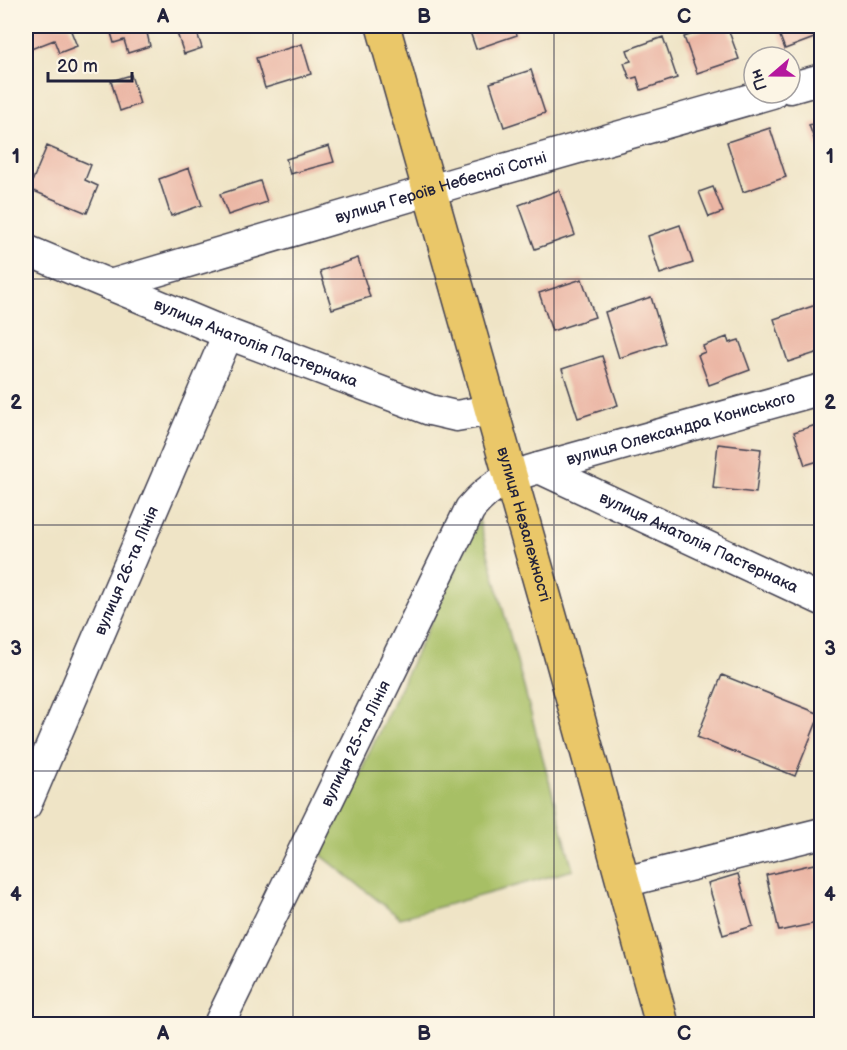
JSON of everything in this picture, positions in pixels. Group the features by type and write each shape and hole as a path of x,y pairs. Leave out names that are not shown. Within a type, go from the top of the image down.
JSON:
{"main road":[{"name":"вулиця Незалежності","path":"383,26 491,410 524,472 624,882 662,1024"}],"street":[{"path":"802,85 822,79"},
{"name":"вулиця Героїв Небесної Сотні","path":"111,285 742,102"},
{"name":"вулиця Анатолія Пастернака","path":"26,250 228,334 430,410 456,416 491,410"},
{"name":"вулиця 26-та Лінія","path":"26,806 228,334"},
{"name":"вулиця Олександра Кониського","path":"524,472 822,389"},
{"name":"вулиця Анатолія Пастернака","path":"524,472 822,600"},
{"name":"вулиця 25-та Лінія","path":"219,1024 470,509 481,496 524,472"},
{"path":"624,882 822,833"}],"green space":[{"path":"479,520 573,870 400,918 321,855"}],"building":[{"path":"26,26 69,26 77,46 59,53 54,40 26,51"},
{"path":"109,26 155,26 157,30 147,33 150,46 128,53 124,40 114,43"},
{"path":"195,26 202,48 184,54 176,30"},
{"path":"468,26 514,26 517,35 476,49"},
{"path":"715,26 727,26 739,59 697,73 684,37"},
{"path":"776,26 820,26 822,35 796,45 783,45"},
{"path":"663,37 677,78 641,90 637,77 630,79 624,63 631,61 627,50"},
{"path":"302,44 311,74 265,88 256,58"},
{"path":"531,70 545,113 504,127 490,83"},
{"path":"131,75 140,104 120,111 111,81"},
{"path":"822,121 822,158 821,158 809,125"},
{"path":"770,128 786,177 743,192 727,142"},
{"path":"47,146 91,165 85,180 98,186 87,213 29,189"},
{"path":"329,146 334,162 290,174 286,159"},
{"path":"189,168 202,205 171,216 159,179"},
{"path":"260,181 267,202 228,215 220,194"},
{"path":"713,187 723,212 709,217 699,192"},
{"path":"559,190 575,235 535,249 519,205"},
{"path":"680,225 693,263 660,274 648,236"},
{"path":"358,258 370,297 332,309 320,271"},
{"path":"582,279 595,317 552,331 539,293"},
{"path":"651,297 665,343 619,358 605,312"},
{"path":"816,305 822,321 822,351 788,362 774,319"},
{"path":"727,337 729,343 739,340 750,370 709,385 698,355 705,352 703,346"},
{"path":"602,356 618,405 578,418 562,369"},
{"path":"822,423 822,460 805,465 794,432"},
{"path":"718,444 761,449 756,493 713,488"},
{"path":"722,675 820,714 795,776 697,737"},
{"path":"814,864 822,896 822,922 779,931 766,875"},
{"path":"738,874 753,926 723,935 708,883"}]}
